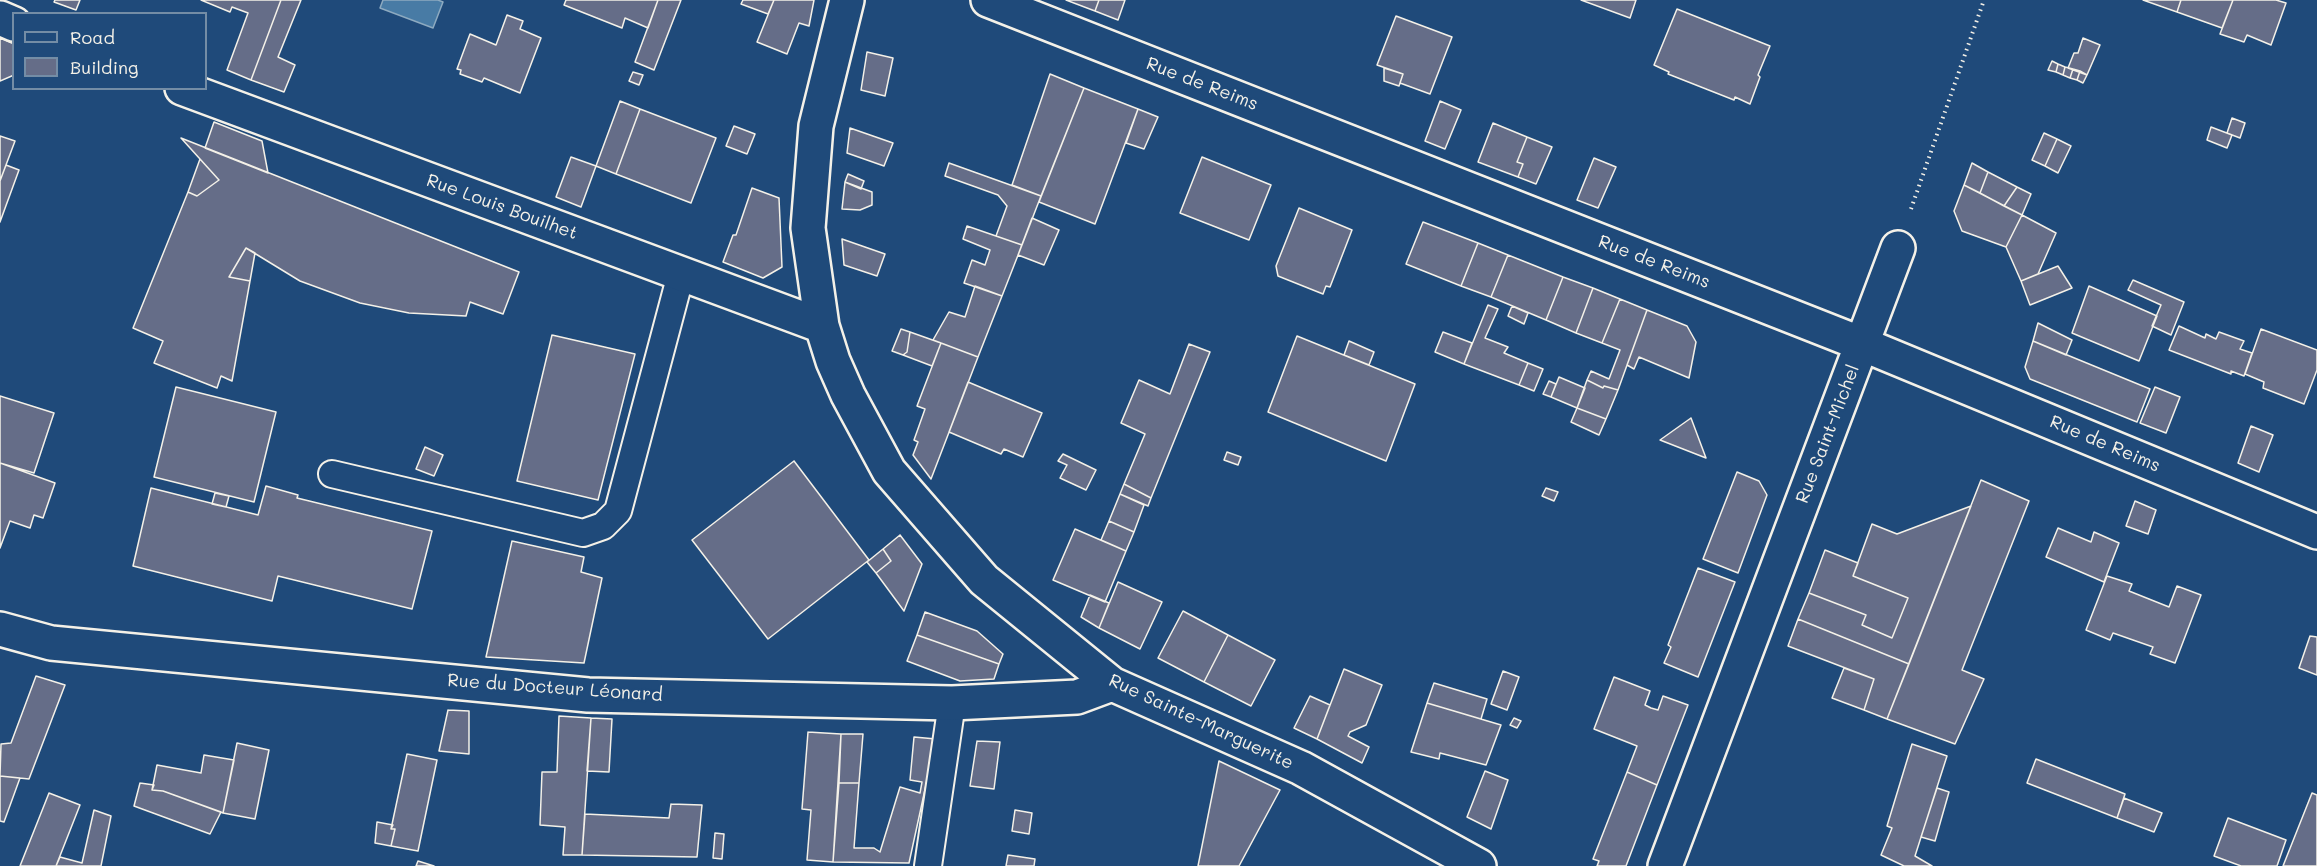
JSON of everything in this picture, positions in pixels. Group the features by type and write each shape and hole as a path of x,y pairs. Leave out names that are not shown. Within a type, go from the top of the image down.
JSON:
{"street":[{"name":"Rue Sainte-Marguerite","path":"847,0 816,126 808,228 822,326 848,395 889,471 984,580 1112,684 1301,768 1479,866"},
{"name":"Rue de Reims","path":"988,0 1862,344 2317,532"},
{"name":"Rue Louis Bouilhet","path":"187,90 822,326"},
{"name":"Rue Saint-Michel","path":"1665,866 1898,248"},
{"name":"Rue du Docteur Léonard","path":"0,629 51,643 588,694 952,703 1077,697 1112,684"}],"lane":[{"path":"332,474 583,533 603,526 618,511 681,274"},
{"path":"928,866 952,703"}],"path":[{"path":"1898,248 1984,0"}],"water":[{"path":"383,0 438,0 443,2 433,28 380,8"}],"building":[{"path":"55,0 80,0 76,10 54,2"},
{"path":"201,0 281,0 251,80 227,70 248,13 232,7 230,12"},
{"path":"281,0 301,0 278,57 295,65 284,92 251,80"},
{"path":"566,0 658,0 648,28 625,18 622,28 564,5"},
{"path":"658,0 681,0 654,70 635,62"},
{"path":"743,0 774,0 768,14 741,4"},
{"path":"774,0 814,0 809,26 799,23 787,54 757,42"},
{"path":"1066,0 1099,0 1095,11"},
{"path":"1099,0 1125,0 1118,20 1095,11"},
{"path":"1581,0 1636,0 1630,18"},
{"path":"2143,0 2181,0 2177,12"},
{"path":"2181,0 2233,0 2222,28 2177,12"},
{"path":"2233,0 2276,0 2286,3 2271,45 2247,35 2244,42 2220,34"},
{"path":"1677,9 1770,46 1758,75 1760,77 1750,104 1668,74 1669,72 1654,65"},
{"path":"507,15 523,21 520,29 541,38 520,93 484,78 482,82 460,74 461,70 457,69 470,34 496,45"},
{"path":"1396,16 1452,37 1430,94 1400,83 1403,74 1377,65"},
{"path":"0,38 12,43 12,76 0,81"},
{"path":"2083,38 2100,45 2087,75 2068,68 2074,53 2078,53"},
{"path":"867,52 893,58 885,96 861,90"},
{"path":"2052,61 2058,64 2056,72 2048,70"},
{"path":"2058,64 2065,67 2063,75 2056,72"},
{"path":"2065,67 2073,69 2070,78 2063,75"},
{"path":"1384,68 1403,74 1399,86 1384,81"},
{"path":"2073,69 2080,71 2077,80 2070,78"},
{"path":"2080,71 2087,75 2083,83 2077,80"},
{"path":"633,72 643,75 639,85 629,81"},
{"path":"1050,74 1084,88 1041,196 1012,185"},
{"path":"1084,88 1138,109 1095,224 1039,202"},
{"path":"620,101 640,109 616,174 596,166"},
{"path":"1440,101 1461,110 1445,149 1425,141"},
{"path":"640,109 716,138 691,203 616,174"},
{"path":"1138,109 1158,117 1144,149 1126,143"},
{"path":"2232,118 2245,123 2240,138 2227,133"},
{"path":"214,122 262,141 268,173 205,148"},
{"path":"1493,123 1527,137 1517,162 1523,164 1518,177 1478,162"},
{"path":"734,126 755,134 747,154 726,146"},
{"path":"2211,127 2232,135 2227,148 2207,140"},
{"path":"850,128 893,143 884,166 847,153"},
{"path":"2044,133 2057,139 2045,166 2032,160"},
{"path":"0,136 15,141 0,181"},
{"path":"1527,137 1552,147 1536,184 1518,177 1523,164 1517,162"},
{"path":"181,138 519,272 503,314 470,302 466,316 409,313 360,303 300,281 246,248 229,277 250,281 232,381 221,376 217,388 154,363 163,341 133,328 188,192 197,196 219,180"},
{"path":"2057,139 2071,146 2058,173 2045,166"},
{"path":"571,157 596,166 581,207 556,197"},
{"path":"1202,157 1271,185 1249,240 1180,213"},
{"path":"1594,158 1616,167 1598,208 1577,200"},
{"path":"200,159 219,180 197,196 188,192"},
{"path":"949,163 1041,196 1022,245 996,236 1007,206 998,195 945,176"},
{"path":"1972,163 1988,172 1980,193 1964,185"},
{"path":"6,165 19,170 0,222 0,181"},
{"path":"1988,172 2017,187 2004,206 1980,193"},
{"path":"848,174 864,181 861,189 845,182"},
{"path":"845,182 872,192 872,205 860,210 842,209"},
{"path":"1964,185 2022,215 2006,247 1962,231 1954,211"},
{"path":"2017,187 2031,194 2022,215 2004,206"},
{"path":"752,188 779,198 782,267 763,278 723,262 733,235 736,235"},
{"path":"1299,208 1352,230 1330,287 1326,286 1323,294 1278,276 1276,266"},
{"path":"2022,215 2056,233 2038,274 2021,281 2006,247"},
{"path":"1032,218 1059,230 1044,265 1018,255"},
{"path":"1423,222 1478,243 1461,286 1406,264"},
{"path":"967,226 1022,245 1002,296 964,283 972,260 985,265 990,250 963,239"},
{"path":"842,239 885,254 877,276 844,265"},
{"path":"1478,243 1508,255 1491,297 1461,286"},
{"path":"246,248 255,253 250,281 229,277"},
{"path":"1508,255 1563,277 1546,320 1491,297"},
{"path":"2058,266 2072,288 2030,305 2021,281"},
{"path":"1563,277 1593,288 1576,333 1546,320"},
{"path":"2133,280 2184,302 2171,335 2152,326 2161,305 2128,290"},
{"path":"975,286 1002,296 978,357 933,340 949,312 965,317"},
{"path":"2089,286 2157,316 2139,361 2072,333"},
{"path":"1593,288 1620,299 1602,343 1576,333"},
{"path":"1620,299 1647,310 1618,390 1604,386 1603,388 1587,380 1591,371 1609,379 1620,350 1602,343"},
{"path":"1488,305 1498,309 1485,338 1508,347 1504,353 1528,363 1519,385 1464,364"},
{"path":"1512,306 1528,313 1524,324 1508,316"},
{"path":"1647,310 1687,326 1696,342 1689,378 1639,357 1634,369 1627,365"},
{"path":"2038,323 2072,340 2066,355 2033,341"},
{"path":"2179,326 2205,338 2206,334 2216,339 2219,332 2244,341 2240,349 2252,353 2244,376 2231,371 2231,374 2169,350"},
{"path":"901,329 910,332 907,352 903,355 892,351"},
{"path":"2261,329 2317,350 2317,370 2304,404 2263,388 2264,382 2245,374"},
{"path":"910,332 941,343 932,366 903,355 907,352"},
{"path":"1443,332 1472,343 1464,364 1435,352"},
{"path":"552,335 635,354 598,500 517,481"},
{"path":"1297,336 1415,384 1386,461 1268,412"},
{"path":"1349,341 1374,352 1369,365 1344,355"},
{"path":"2033,341 2150,389 2137,422 2030,379 2025,367"},
{"path":"941,343 978,357 931,479 913,455 918,442 914,440 925,409 917,406"},
{"path":"1189,344 1210,352 1151,498 1124,484 1145,434 1121,423 1139,380 1170,394"},
{"path":"1528,363 1543,369 1534,391 1519,385"},
{"path":"1559,377 1585,388 1577,408 1551,397"},
{"path":"1587,380 1603,388 1604,386 1618,390 1606,419 1577,408"},
{"path":"1549,381 1556,384 1551,397 1543,394"},
{"path":"968,382 1042,413 1023,457 1004,449 1001,454 949,432"},
{"path":"176,387 276,412 254,502 154,477"},
{"path":"2155,387 2180,397 2166,433 2140,423"},
{"path":"0,396 54,413 34,473 0,463"},
{"path":"1577,408 1606,419 1599,435 1571,422"},
{"path":"1691,418 1706,458 1660,440"},
{"path":"2251,426 2273,435 2259,472 2238,463"},
{"path":"425,447 443,455 434,476 416,469"},
{"path":"1227,452 1241,457 1238,465 1224,460"},
{"path":"1063,454 1096,470 1086,490 1060,478 1067,465 1058,461"},
{"path":"794,461 869,560 768,639 692,540"},
{"path":"0,463 55,483 43,518 34,515 30,528 10,521 0,548"},
{"path":"1737,472 1759,481 1767,495 1738,573 1703,559"},
{"path":"1981,480 2029,501 1962,670 1984,679 1955,744 1887,719"},
{"path":"1124,484 1151,498 1148,506 1120,494"},
{"path":"266,486 298,495 297,498 432,531 412,609 278,576 272,601 133,566 151,488 258,515"},
{"path":"1546,488 1558,492 1554,501 1542,496"},
{"path":"215,493 229,496 226,507 212,504"},
{"path":"1120,494 1144,505 1134,532 1109,521"},
{"path":"2135,501 2156,510 2148,534 2126,526"},
{"path":"1971,506 1909,664 1798,619 1809,593 1866,615 1862,625 1892,638 1908,598 1853,576 1872,524 1897,534"},
{"path":"1109,521 1134,532 1126,551 1101,540"},
{"path":"2058,528 2091,542 2094,532 2119,543 2104,582 2046,557"},
{"path":"1075,529 1126,551 1105,602 1053,580"},
{"path":"900,535 922,564 904,611 876,573 891,561 883,549"},
{"path":"512,541 584,557 581,572 602,578 584,663 486,657"},
{"path":"883,549 891,561 876,573 867,562"},
{"path":"1825,550 1858,563 1853,576 1908,598 1892,638 1862,625 1866,615 1809,593"},
{"path":"1698,568 1735,582 1698,677 1664,663 1671,647 1668,645"},
{"path":"2107,576 2132,584 2129,591 2169,607 2177,586 2201,595 2175,663 2150,654 2153,647 2113,633 2110,640 2086,630"},
{"path":"1118,582 1162,602 1140,649 1099,628"},
{"path":"1090,595 1109,603 1099,628 1081,617"},
{"path":"1183,611 1228,635 1204,682 1158,658"},
{"path":"925,612 977,631 1003,654 999,664 917,635"},
{"path":"1798,619 1909,664 1887,719 1864,710 1874,679 1788,646"},
{"path":"917,635 999,664 994,679 960,681 907,661"},
{"path":"1228,635 1275,660 1251,706 1204,682"},
{"path":"2310,636 2317,637 2317,675 2299,668"},
{"path":"1844,668 1874,679 1864,710 1832,698"},
{"path":"1344,669 1382,685 1366,725 1350,732 1348,736 1369,747 1362,763 1317,739"},
{"path":"1503,671 1519,677 1507,710 1491,704"},
{"path":"36,676 65,685 29,779 0,776 1,744 11,743"},
{"path":"1614,677 1650,691 1645,705 1651,708 1658,710 1663,696 1688,705 1657,785 1627,772 1637,746 1594,729"},
{"path":"1434,683 1487,699 1481,719 1427,703"},
{"path":"1310,696 1330,705 1317,739 1294,728"},
{"path":"1427,703 1501,725 1486,765 1440,753 1439,759 1411,752"},
{"path":"448,710 469,711 469,754 439,751"},
{"path":"559,716 591,718 582,855 563,855 565,827 540,825 542,772 557,772"},
{"path":"591,718 612,719 609,772 587,771"},
{"path":"1514,718 1521,721 1517,728 1510,725"},
{"path":"808,732 841,734 833,862 807,860 811,810 802,809"},
{"path":"841,734 863,734 859,783 839,783"},
{"path":"914,737 936,739 909,863 833,862 839,783 859,783 854,848 874,848 880,852 900,787 920,793 922,782 910,780"},
{"path":"977,741 1000,742 994,789 970,786"},
{"path":"237,743 269,750 255,819 223,813"},
{"path":"1912,744 1947,756 1915,856 1932,866 1904,866 1881,855 1892,828 1887,826"},
{"path":"407,754 437,760 418,851 391,846 395,829 391,829"},
{"path":"204,755 234,760 223,813 163,791 152,790 157,765 201,773"},
{"path":"2036,759 2125,794 2117,818 2027,783"},
{"path":"1219,761 1280,790 1239,866 1198,866"},
{"path":"1485,771 1508,780 1491,829 1467,817"},
{"path":"1627,772 1657,785 1626,866 1597,866 1599,861 1593,859"},
{"path":"0,776 20,778 4,822 0,821"},
{"path":"140,783 154,785 152,790 163,791 221,812 210,834 134,806"},
{"path":"1937,788 1949,792 1935,841 1921,837"},
{"path":"49,793 80,805 56,866 20,866"},
{"path":"2312,793 2317,795 2317,866 2283,866"},
{"path":"2124,798 2162,813 2154,832 2117,818"},
{"path":"671,804 702,805 697,857 582,855 585,814 669,818"},
{"path":"94,810 111,816 101,866 56,866 60,857 82,863"},
{"path":"1015,810 1032,813 1029,834 1012,831"},
{"path":"2228,818 2286,840 2277,866 2241,866 2214,856"},
{"path":"377,822 393,825 391,829 395,829 391,846 375,843"},
{"path":"715,833 724,834 722,859 713,858"},
{"path":"1008,855 1035,859 1034,866 1006,866"},
{"path":"418,861 434,866 416,866"}]}
